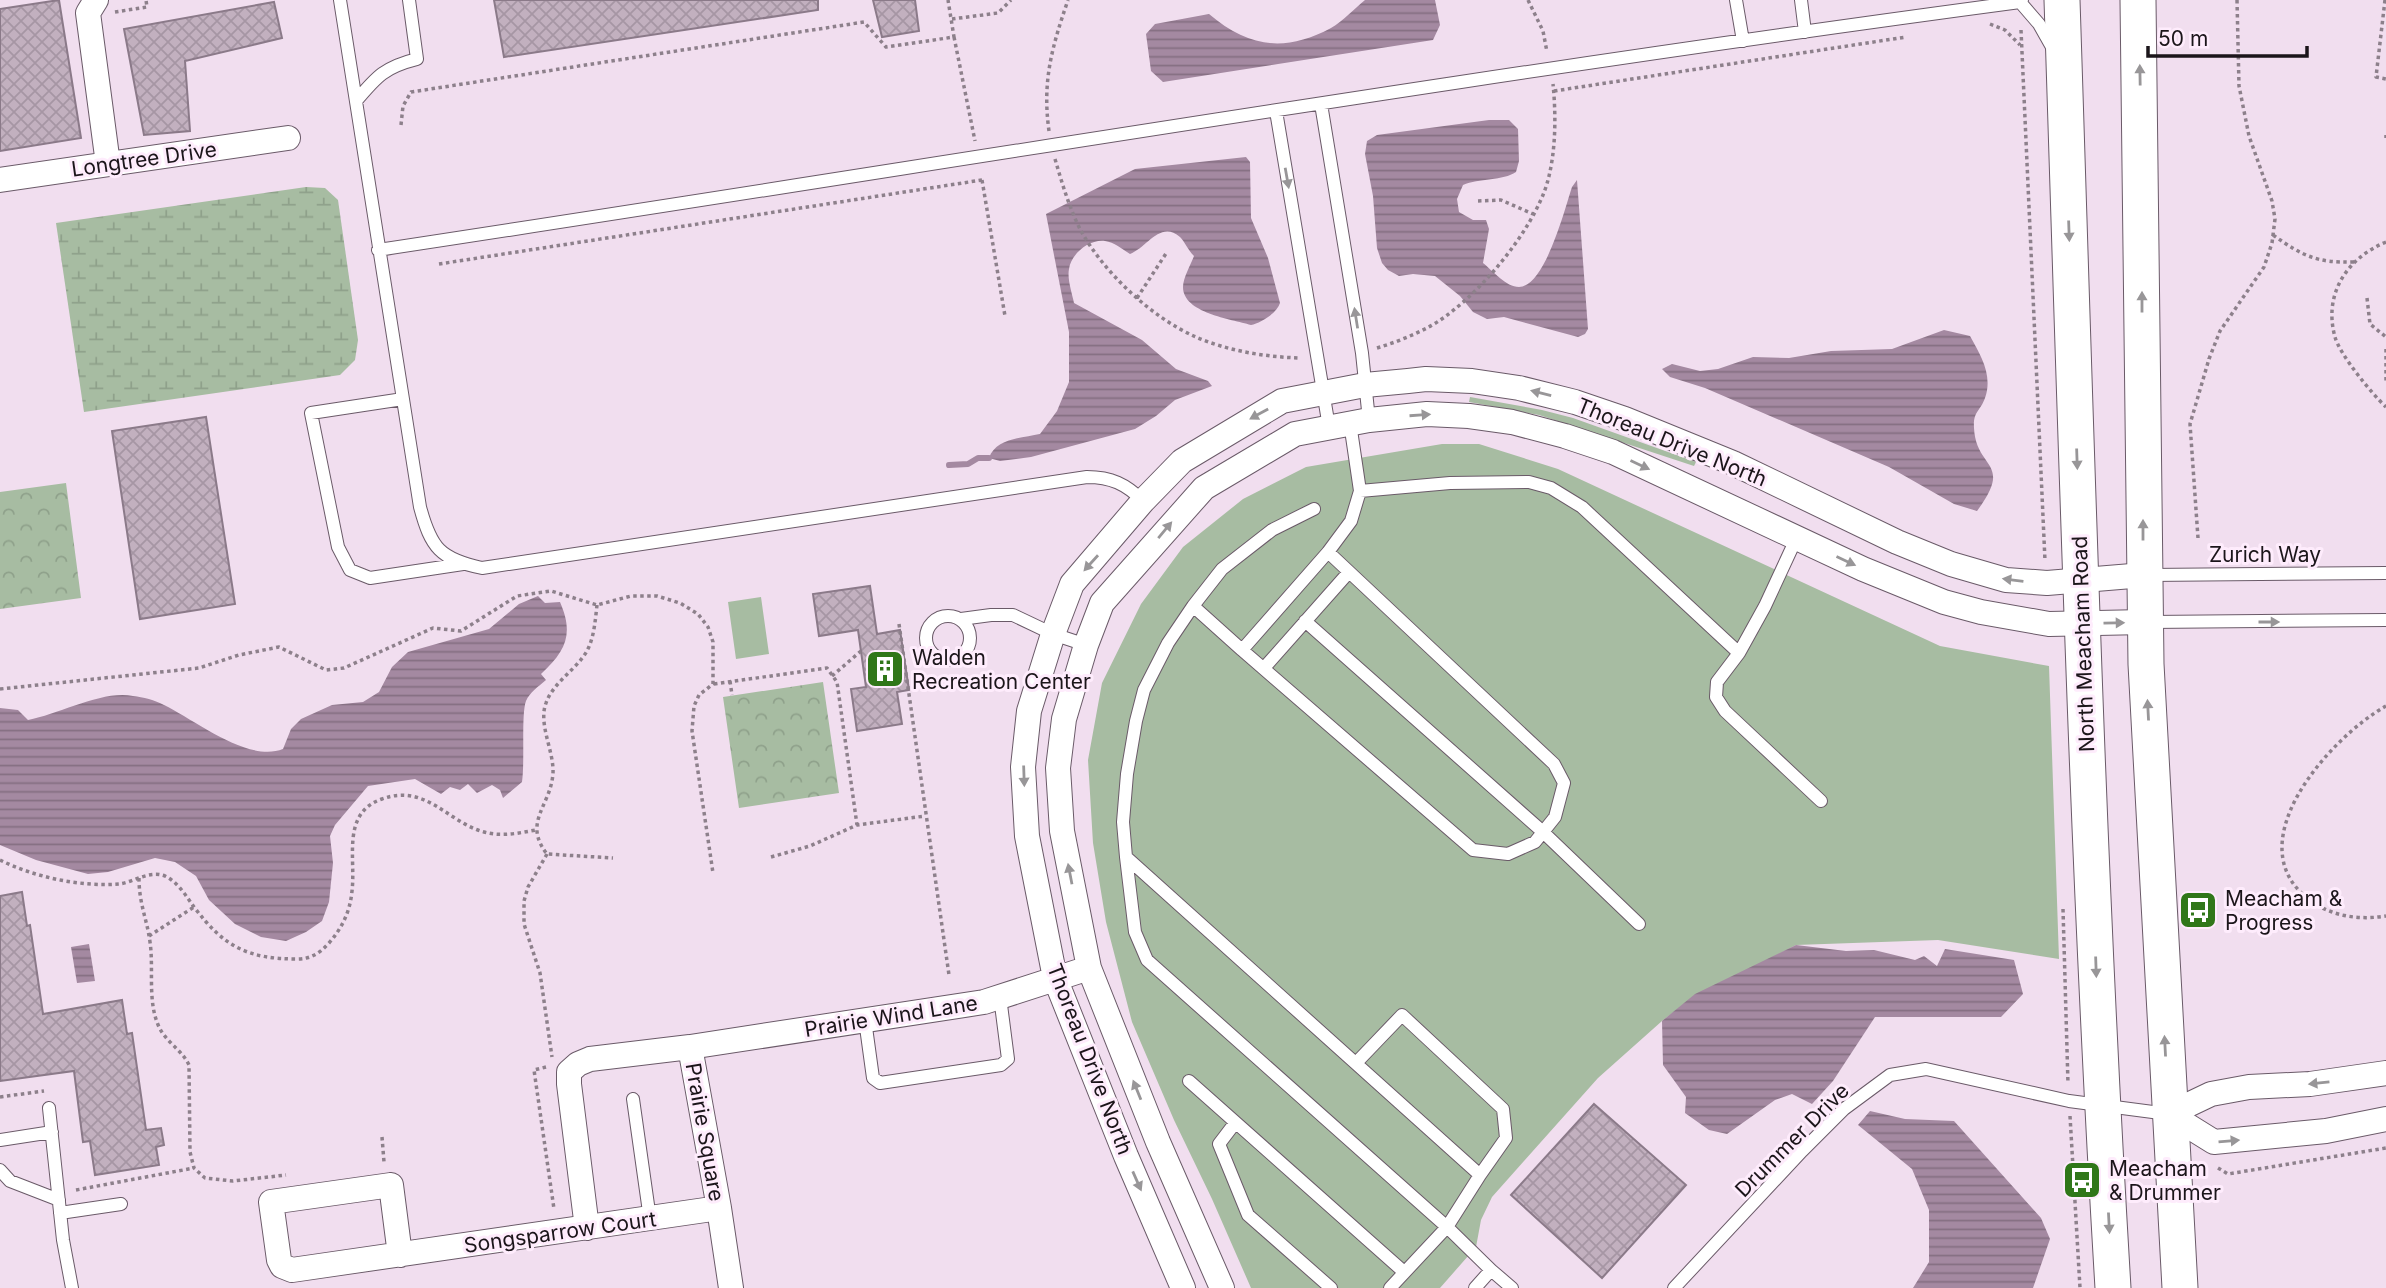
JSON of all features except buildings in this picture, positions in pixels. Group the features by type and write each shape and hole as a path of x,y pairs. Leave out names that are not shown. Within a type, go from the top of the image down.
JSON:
{"main road":[{"name":"North Meacham Road","path":"2062,0 2082,624 2102,1106 2113,1288"},
{"path":"2138,0 2145,622 2180,1288"}],"street":[{"path":"96,0 88,13 108,164"},
{"name":"Longtree Drive","path":"0,180 288,138"},
{"name":"Thoreau Drive North","path":"1183,1288 1126,1156 1055,978 1027,835 1023,767 1029,711 1072,584 1143,501 1182,461 1282,401 1365,385 1426,379 1472,381 1519,388 1576,402 1625,419 1733,463 1897,542 1951,564 2006,580 2047,583 2144,575"},
{"name":"Thoreau Drive North","path":"1222,1288 1158,1142 1089,968 1062,831 1058,768 1064,719 1086,645 1102,603 1204,488 1295,434 1427,414 1512,422 1613,452 1863,569 1944,602 1981,612 2049,624 2145,622"},
{"name":"Prairie Wind Lane","path":"690,1047 984,1002 1089,968"},
{"name":"Prairie Square","path":"587,1228 569,1072 590,1059 690,1047 731,1288"},
{"path":"2169,1114 2211,1094 2249,1087 2321,1083 2386,1073"},
{"path":"2169,1114 2214,1142 2326,1131 2386,1119"},
{"name":"Songsparrow Court","path":"400,1255 391,1185 271,1202 279,1260 286,1269 400,1255 719,1208"}],"lane":[{"path":"340,0 420,508 428,535 439,550 463,564 482,568 1087,477 1112,479 1143,501"},
{"path":"356,101 370,84 391,66 417,59 409,0"},
{"path":"1736,0 1743,41"},
{"path":"1801,0 1805,32"},
{"path":"378,250 1551,69 2021,1 2049,39 2057,60 2065,105"},
{"path":"1321,104 1365,385 1349,424"},
{"path":"1242,650 1328,552 1351,521 1360,491 1349,424 1324,394 1276,111"},
{"path":"403,399 312,414 338,547 350,570 370,578 463,564"},
{"path":"1360,491 1450,483 1528,482 1551,488 1582,507 1739,653"},
{"path":"1314,509 1272,530 1222,569 1168,643 1144,690 1127,774 1123,822 1135,932 1147,960 1512,1288"},
{"path":"1797,537 1765,606 1739,653 1717,682 1716,697 1726,711 1821,801"},
{"path":"1193,606 1473,850 1508,854 1535,842 1555,817 1564,783 1554,764 1328,552"},
{"path":"1264,668 1349,572"},
{"name":"Zurich Way","path":"2144,575 2386,573"},
{"path":"961,619 1013,615 1053,634 1086,645"},
{"path":"2145,622 2386,620"},
{"path":"1305,621 1542,832 1639,924"},
{"path":"1126,857 1480,1175"},
{"path":"865,1020 873,1078 880,1083 1001,1065 1008,1059 1000,997"},
{"path":"1356,1063 1402,1015 1503,1109 1506,1138 1447,1227 1390,1288"},
{"name":"Drummer Drive","path":"1674,1288 1802,1150 1844,1109 1890,1076 1926,1069 2069,1101 2169,1114"},
{"path":"1189,1081 1404,1272"},
{"path":"633,1099 650,1219"},
{"path":"49,1108 72,1288"},
{"path":"1235,1123 1219,1144 1248,1215 1331,1288"},
{"path":"0,1140 52,1132"},
{"path":"0,1170 10,1181 60,1207 121,1205"},
{"path":"1475,1288 1491,1270"}],"path":[{"path":"948,0 1005,316"},
{"path":"951,19 998,13 1011,0"},
{"path":"1362,353 1429,328 1462,304 1500,263 1533,214 1548,181 1556,108 1543,32 1528,0"},
{"path":"2198,538 2190,424 2220,331 2264,267 2275,219 2272,201 2249,136 2239,86 2237,0"},
{"path":"2385,0 2376,77 2386,79"},
{"path":"1067,1 1051,49 1045,106 1051,145 1066,198 1081,231 1119,282 1151,310 1196,337 1269,357 1318,358"},
{"path":"2021,1 2044,545"},
{"path":"401,125 403,106 411,92 864,22 886,47 954,37"},
{"path":"1988,23 2005,30 2022,46"},
{"path":"1554,91 1915,35"},
{"path":"439,264 982,180"},
{"path":"1478,201 1500,200 1533,214"},
{"path":"2273,235 2304,255 2328,262 2354,262"},
{"path":"2386,242 2361,254 2354,262 2342,276 2332,304 2335,338 2373,394 2386,407"},
{"path":"1137,298 1167,252"},
{"path":"2367,298 2370,324 2386,337"},
{"path":"2386,349 2386,384"},
{"path":"0,689 199,668 239,655 279,647 326,670 344,668 433,628 461,631 517,596 551,591 597,605 631,596 657,596 680,603 698,614 708,627 713,642 713,684"},
{"path":"547,854 540,844 536,825 552,783 553,771 543,713 546,702 585,655 592,637 597,605"},
{"path":"899,624 949,975"},
{"path":"832,676 861,651"},
{"path":"713,873 692,731 694,706 699,695 713,684 827,668 836,682 857,825"},
{"path":"730,681 732,695"},
{"path":"2386,706 2330,750 2314,768 2295,798 2283,833 2282,848 2293,885 2326,911 2347,917 2386,916"},
{"path":"0,860 63,880 120,884 153,874 163,876 173,881 208,925 227,941 250,954 268,959 304,959 320,953 342,928 352,891 356,821 365,806 384,798 407,796 426,799 480,831 498,835 537,830"},
{"path":"771,857 810,846 857,825 925,816"},
{"path":"547,854 613,858"},
{"path":"547,854 528,887 524,901 524,924 540,973 553,1065 534,1070 558,1232"},
{"path":"139,878 139,895 149,936 154,1009 160,1029 189,1065 190,1152 194,1168 205,1178 233,1181 288,1174"},
{"path":"149,936 194,906"},
{"path":"0,1097 48,1090"},
{"path":"371,1164 385,1162 382,1137"},
{"path":"2218,1168 2228,1174 2386,1148"},
{"path":"2073,1159 2080,1288"},
{"path":"70,1185 77,1191 194,1168"}],"green space":[{"path":"306,187 325,188 338,200 358,340 355,360 340,375 84,412 56,223"},
{"path":"1470,397 1573,418 1696,462 1694,466 1539,415 1469,402"},
{"path":"1442,444 1479,444 1558,469 1940,646 2049,666 2059,959 1938,940 1796,945 1688,1001 1598,1078 1492,1197 1481,1220 1476,1247 1440,1288 1251,1288 1132,1022 1106,922 1093,843 1088,760 1102,683 1141,604 1183,547 1243,499 1306,467"},
{"path":"66,483 81,598 0,609 0,492"},
{"path":"761,597 769,654 736,659 728,602"},
{"path":"823,682 839,793 739,808 723,697"}],"shaded area":[{"path":"1365,0 1435,0 1440,25 1433,40 1163,82 1151,71 1146,34 1155,24 1209,14 1238,34 1252,40 1282,43 1298,41 1331,28"},
{"path":"1489,120 1509,120 1518,129 1519,161 1516,172 1463,185 1457,199 1459,212 1473,220 1486,220 1489,229 1483,263 1505,282 1519,287 1528,284 1545,261 1577,180 1588,329 1585,334 1578,337 1504,317 1487,319 1473,312 1460,296 1435,276 1399,276 1382,263 1377,248 1373,196 1365,154 1367,141 1377,135"},
{"path":"1246,157 1250,162 1251,218 1268,258 1280,303 1264,320 1251,325 1210,314 1191,303 1185,296 1183,287 1194,256 1180,237 1173,233 1160,233 1130,254 1108,242 1093,242 1077,253 1069,269 1074,303 1142,340 1176,369 1208,381 1212,386 1175,400 1135,429 1031,457 1000,461 989,458 992,451 1003,443 1040,434 1057,411 1069,382 1069,332 1046,214 1135,169"},
{"path":"1944,330 1970,336 1987,374 1987,390 1976,415 1974,428 1976,442 1993,474 1988,495 1977,511 1954,504 1889,467 1705,388 1670,377 1662,369 1672,364 1700,371 1718,369 1753,357 1789,358 1831,351 1892,349"},
{"path":"538,596 545,603 560,602 567,633 562,650 541,674 546,680 526,701 522,782 503,798 500,790 492,785 477,793 468,784 460,790 450,787 441,794 415,779 368,786 335,825 330,836 333,863 329,902 322,921 306,932 286,941 261,937 235,924 209,900 196,876 175,862 155,858 108,872 88,874 36,860 0,845 0,708 18,710 28,720 108,696 137,696 160,703 238,745 269,752 283,749 291,729 301,719 332,705 363,702 379,692 392,667 408,652 489,629 519,604"},
{"path":"89,944 95,981 77,983 71,947"},
{"path":"1796,945 1846,951 1874,950 1915,960 1924,956 1937,966 1945,949 2014,960 2023,994 2001,1017 1875,1017 1833,1081 1812,1104 1792,1094 1775,1100 1727,1134 1709,1130 1685,1113 1686,1097 1663,1065 1662,1021 1695,994"},
{"path":"1870,1111 1905,1119 1954,1121 2041,1218 2050,1239 2033,1288 1913,1288 1929,1262 1929,1210 1912,1169 1858,1125"}],"waterway":[{"path":"949,465 968,464 978,458 989,458"}],"place":[{"name":"Walden Recreation Center","path":"885,669"},
{"name":"Meacham & Progress","path":"2198,910"},
{"name":"Meacham & Drummer","path":"2082,1180"}]}
